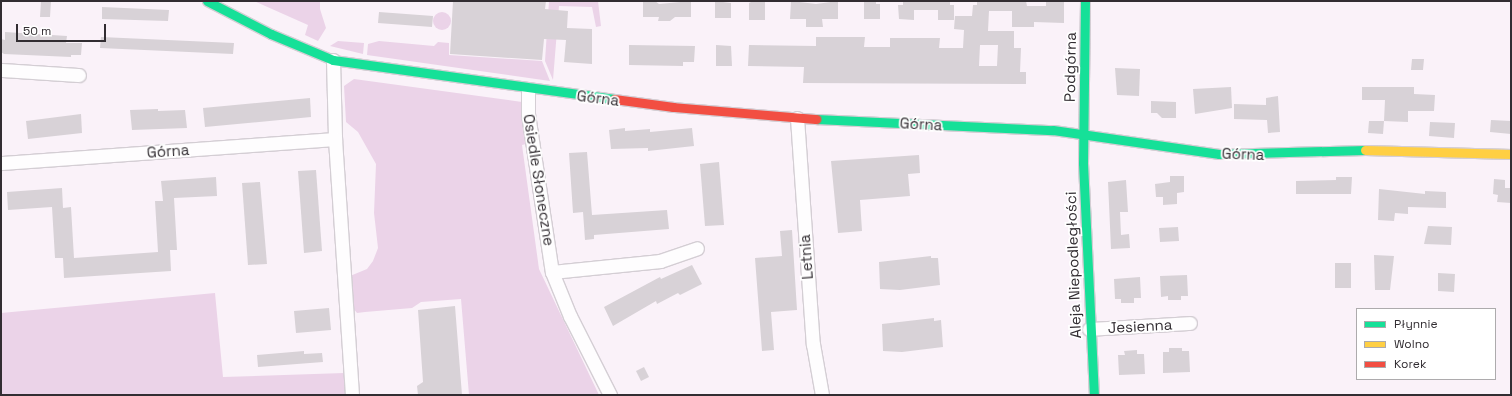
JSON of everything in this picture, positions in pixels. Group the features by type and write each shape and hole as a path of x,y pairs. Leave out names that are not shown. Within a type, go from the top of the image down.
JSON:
{"street":[{"name":"Górna","path":"207,1 271,34 333,60 673,107 797,118 1053,130 1083,133 1219,154 1247,155 1342,149 1511,154"},
{"name":"Podgórna","path":"1083,133 1085,1"},
{"path":"333,60 335,139 352,395"},
{"path":"1,70 79,75"},
{"name":"Osiedle Słoneczne","path":"528,88 528,114 552,272 570,316 610,395"},
{"name":"Letnia","path":"797,118 812,337 822,395"},
{"name":"Aleja Niepodległości","path":"1083,133 1089,329 1094,395"},
{"name":"Górna","path":"1,163 335,139"},
{"path":"552,272 660,261 697,248"},
{"name":"Jesienna","path":"1089,329 1190,323"}],"shaded area":[{"path":"254,1 320,1 320,9 326,28 318,41 305,35 308,25"},
{"path":"549,1 598,1 601,26 596,27 592,7 559,6 553,80 545,61"},
{"path":"442,12 448,15 451,21 448,27 442,30 436,27 433,21 436,15"},
{"path":"338,41 364,43 363,54 330,46"},
{"path":"379,41 434,46 438,42 449,43 449,55 542,61 550,81 367,55 368,44"},
{"path":"354,79 522,102 530,143 522,145 539,269 599,395 469,395 461,299 421,302 412,308 357,313 353,308 350,276 367,269 373,261 378,248 374,213 376,164 358,132 346,122 344,86"},
{"path":"215,293 223,377 344,373 346,395 1,395 1,313"}],"building":[{"path":"41,1 51,1 50,17 40,17"},
{"path":"453,1 546,1 545,9 568,11 567,28 592,29 592,64 564,62 566,40 544,39 542,60 450,54"},
{"path":"643,1 655,1 659,4 691,1 691,17 675,17 670,21 658,21 659,17 643,17"},
{"path":"715,1 731,3 731,18 715,18"},
{"path":"753,1 765,1 765,20 749,20 749,3"},
{"path":"791,1 816,4 838,1 838,19 822,19 823,27 806,27 806,19 790,19"},
{"path":"864,1 876,1 876,4 880,4 880,19 864,19"},
{"path":"903,1 950,1 950,5 954,5 954,20 938,20 938,10 914,10 914,20 899,19 898,5 903,5"},
{"path":"977,1 1026,1 1027,6 1046,6 1046,1 1064,1 1064,23 1034,22 1034,27 1012,27 1012,11 989,11 988,31 1014,31 1014,48 1021,48 1020,72 1026,72 1026,84 803,83 804,67 748,66 749,45 816,46 816,37 865,37 864,47 890,47 890,38 940,38 939,48 963,48 964,30 954,29 955,16 972,16 973,5 977,5","holes":["980,45 998,45 997,66 979,66"]},
{"path":"102,7 169,10 168,21 102,19"},
{"path":"379,12 433,16 432,27 378,23"},
{"path":"5,32 67,36 66,43 82,43 81,55 71,55 71,57 4,54 1,52 1,39 5,40"},
{"path":"101,37 234,43 233,54 100,48"},
{"path":"629,45 695,46 694,62 683,62 683,66 629,65"},
{"path":"716,45 731,46 732,66 716,66"},
{"path":"1412,59 1424,59 1423,70 1411,70"},
{"path":"1115,68 1140,69 1139,96 1117,95"},
{"path":"1231,87 1232,108 1195,114 1193,89"},
{"path":"1362,87 1414,87 1414,94 1435,95 1434,111 1408,111 1408,122 1384,121 1385,100 1362,100"},
{"path":"1278,96 1280,132 1268,133 1267,120 1234,119 1234,104 1266,105 1266,98"},
{"path":"310,98 311,117 205,127 203,108"},
{"path":"1151,101 1176,102 1176,118 1162,118 1157,113 1151,113"},
{"path":"158,109 158,111 185,110 187,128 132,130 130,110"},
{"path":"81,114 82,133 28,139 26,121"},
{"path":"1491,120 1511,121 1511,134 1490,132"},
{"path":"1369,121 1384,121 1383,134 1368,133"},
{"path":"1430,122 1455,123 1454,138 1429,136"},
{"path":"625,128 625,131 650,129 650,132 692,128 694,146 648,151 648,148 611,149 609,130"},
{"path":"587,152 592,215 667,210 669,229 594,235 594,239 585,240 583,212 573,213 569,153"},
{"path":"919,155 920,173 908,174 910,196 860,200 862,231 838,233 831,161"},
{"path":"719,162 724,225 705,226 700,164"},
{"path":"316,170 322,251 304,253 298,171"},
{"path":"1170,176 1184,176 1184,192 1177,193 1177,204 1163,205 1163,197 1156,197 1155,184 1170,182"},
{"path":"216,177 217,196 174,198 177,250 170,250 171,271 64,278 63,258 55,258 52,207 8,210 7,192 62,188 63,208 71,207 74,258 158,252 155,201 163,201 161,181"},
{"path":"1336,177 1352,177 1351,194 1296,194 1296,181 1336,180"},
{"path":"1494,179 1505,180 1505,188 1511,188 1511,203 1497,202 1498,195 1493,194"},
{"path":"1126,180 1128,212 1120,212 1121,235 1129,234 1130,248 1111,249 1108,182"},
{"path":"260,182 267,264 248,265 242,183"},
{"path":"1379,189 1425,194 1425,191 1446,192 1446,208 1408,207 1408,214 1395,213 1394,221 1378,220"},
{"path":"1428,226 1452,227 1451,245 1424,244"},
{"path":"1178,227 1179,241 1160,242 1159,228"},
{"path":"792,230 797,310 771,312 774,350 762,351 755,258 782,256 780,231"},
{"path":"1374,255 1394,256 1390,290 1375,290"},
{"path":"931,256 931,258 938,258 940,285 900,290 880,289 879,262"},
{"path":"1335,263 1351,263 1351,288 1335,288"},
{"path":"692,265 702,284 680,295 678,293 657,304 656,301 613,326 604,307 660,277 661,279"},
{"path":"1438,273 1455,274 1454,292 1438,291"},
{"path":"1187,275 1188,296 1181,296 1181,300 1168,300 1168,296 1161,297 1160,276"},
{"path":"1140,277 1141,298 1134,298 1134,303 1121,303 1121,299 1115,299 1114,279"},
{"path":"455,306 462,395 418,395 417,386 423,382 418,310"},
{"path":"329,308 331,330 296,333 294,311"},
{"path":"934,318 934,321 941,320 943,347 902,352 883,351 882,324"},
{"path":"1169,348 1182,348 1182,351 1189,351 1190,372 1163,373 1163,352 1169,352"},
{"path":"1137,350 1137,354 1144,354 1145,374 1119,375 1118,355 1125,355 1124,351"},
{"path":"304,351 304,354 322,353 323,362 258,367 257,355"},
{"path":"644,367 649,377 641,381 636,371"}],"traffic: fast":[{"path":"207,1 271,34 333,60 614,99"},
{"path":"1085,1 1083,163 1094,395"},
{"path":"816,119 1053,130 1219,154 1365,150"}],"traffic: slow":[{"path":"1365,150 1511,154"}],"traffic: jam":[{"path":"614,99 673,107 816,119"}]}
